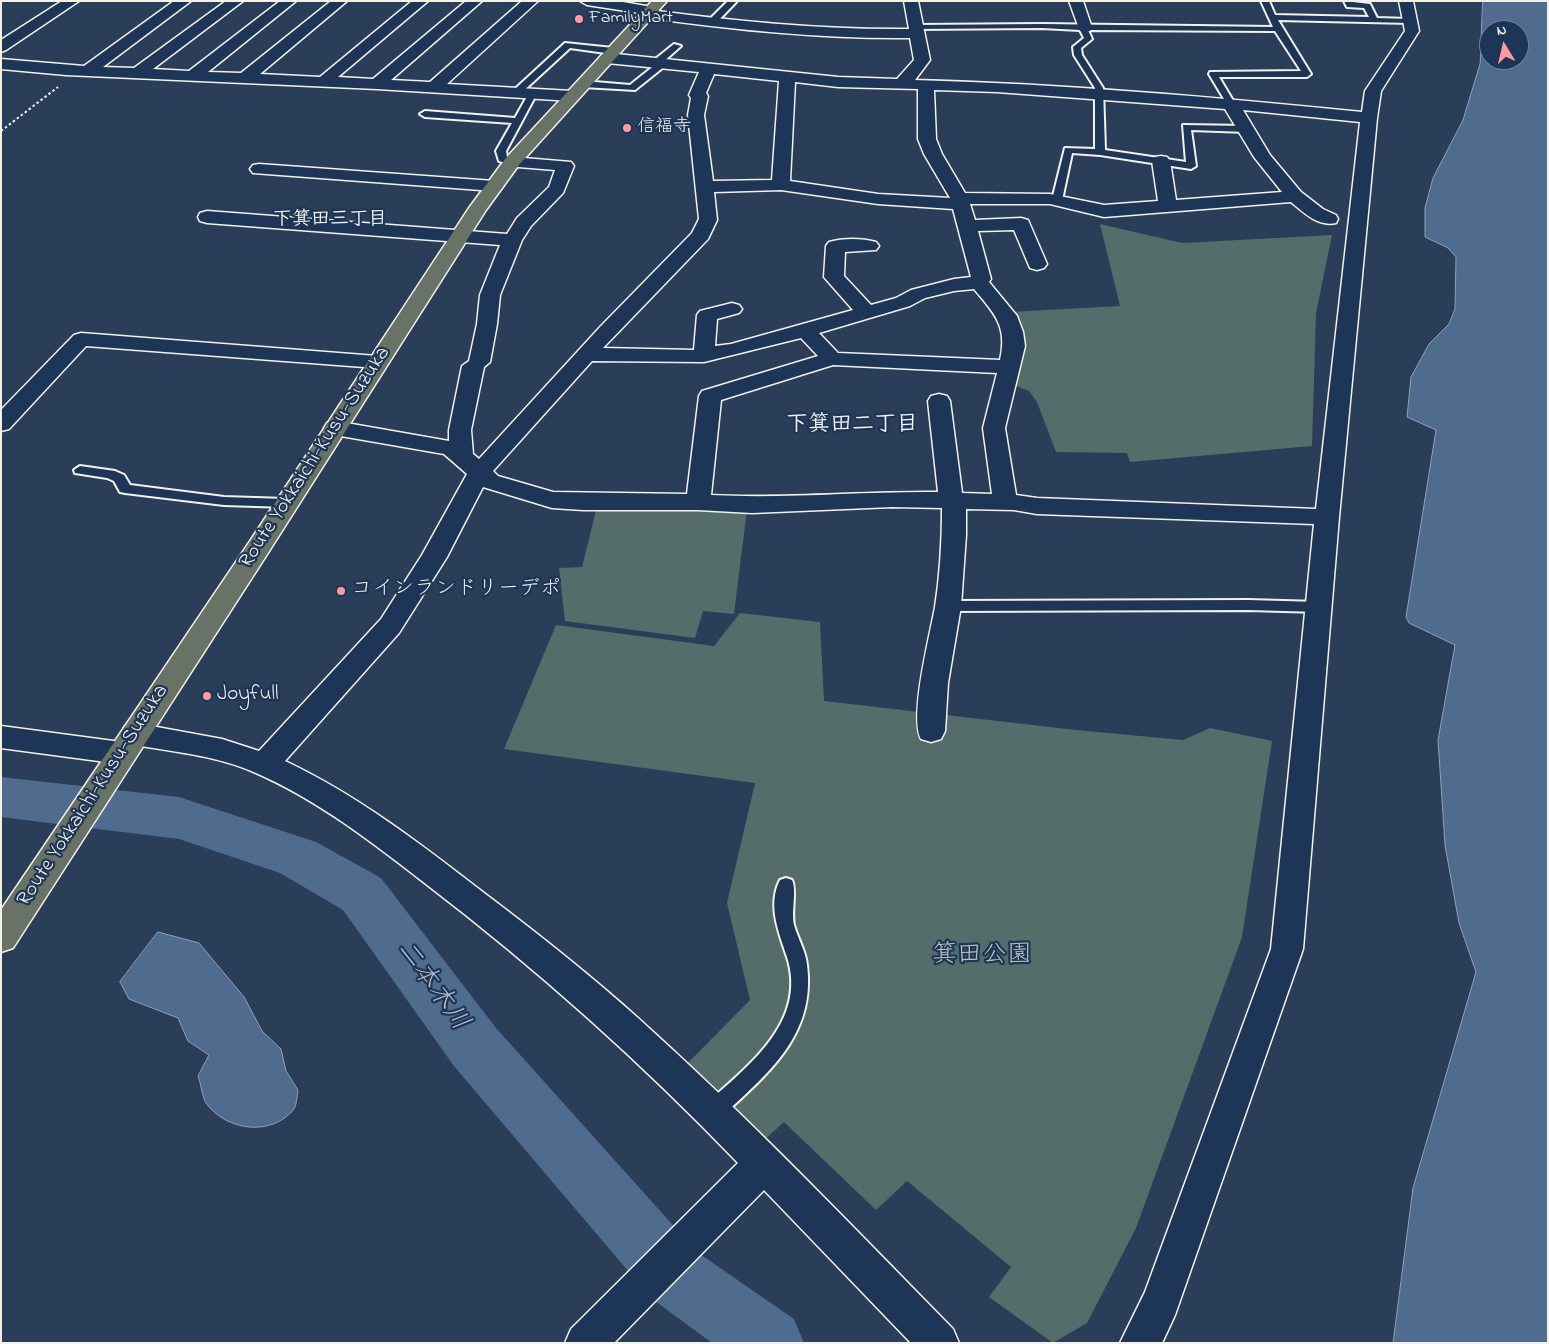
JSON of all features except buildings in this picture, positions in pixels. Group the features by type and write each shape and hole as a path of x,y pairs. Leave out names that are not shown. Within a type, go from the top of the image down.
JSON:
{"main road":[{"name":"Route Yokkaichi-Kusu-Suzuka","path":"1,938 460,235 494,186 512,162 653,9"}],"street":[{"path":"1,47 72,1"},
{"path":"83,71 184,1"},
{"path":"138,73 236,1"},
{"path":"194,76 289,1"},
{"path":"245,78 340,1"},
{"path":"324,81 421,1"},
{"path":"377,84 475,1"},
{"path":"434,87 531,1"},
{"path":"587,1 653,9 710,23 755,29 818,33 917,30"},
{"path":"900,84 910,76 922,60 910,1"},
{"path":"1076,1 1084,28"},
{"path":"1140,1343 1161,1301 1287,949 1327,517 1369,118 1373,91 1412,31 1408,11 1401,9 1394,1"},
{"path":"610,55 659,64 784,77 900,84 997,87 1232,104 1369,118"},
{"path":"1,64 83,71 324,81 525,93 577,90"},
{"path":"265,764 390,626 434,557 480,473 628,309 701,235 704,225 708,220 696,115 700,96 697,95 706,90 709,68"},
{"path":"737,86 784,77"},
{"path":"781,185 784,77"},
{"path":"926,84 927,139 933,154 960,200 981,279 979,282"},
{"path":"1232,104 1263,157 1295,196 1316,213 1329,219"},
{"path":"1161,161 1168,206"},
{"path":"461,454 460,430 487,324 490,295 512,240 524,222 557,188 565,166 512,162"},
{"path":"259,169 494,186"},
{"path":"703,187 781,185 878,199 954,204 969,198 1025,197 1057,200 1104,211 1295,196"},
{"path":"206,216 512,240"},
{"path":"967,226 1021,224 1037,264"},
{"path":"867,313 834,277 836,246 869,246"},
{"path":"588,354 704,356 734,350 867,313 903,302 918,294 954,285 979,282"},
{"path":"979,282 1007,316 1011,324 1014,346 994,428 1005,502"},
{"path":"704,356 707,315 732,309"},
{"path":"805,330 832,359"},
{"path":"1,424 81,339 377,362"},
{"path":"698,502 710,396 832,359 1009,367"},
{"path":"930,731 934,683 948,606 954,535 952,501 939,401"},
{"path":"334,428 451,448 461,454 469,466 490,482 552,500 583,502 698,502 752,505 892,499 1005,502 1038,506 1327,517"},
{"path":"1,737 123,752 222,750 265,764 304,783 373,828 453,887 535,951 625,1028 713,1111 756,1171 939,1343"},
{"path":"585,1343 756,1171"}],"lane":[{"path":"710,23 733,1"},
{"path":"1232,104 1213,74 1307,74 1278,29 1264,1"},
{"path":"1348,1 1350,5 1367,6 1374,19"},
{"path":"1272,17 1374,19 1408,11"},
{"path":"917,30 1042,26 1278,29"},
{"path":"1084,28 1088,39 1077,46 1078,55 1099,88 1100,152"},
{"path":"512,162 502,159 501,151 517,121 525,93 568,46 610,55"},
{"path":"577,90 632,88 678,46"},
{"path":"425,114 517,121"},
{"path":"1057,200 1068,150 1100,152 1191,166 1186,127 1247,129"},
{"path":"80,470 110,474 119,478 125,489 224,501 287,502"},
{"path":"948,606 1248,605 1320,607"},
{"path":"713,1111 776,1050 793,1023 799,1000 800,980 797,961 786,928 784,914 786,885"}],"path":[{"path":"1,131 83,71"}],"green space":[{"path":"1100,224 1182,243 1332,235 1316,313 1312,446 1130,462 1127,453 1056,452 1037,402 1029,391 1011,384 1010,312 1120,306"},
{"path":"597,506 747,509 734,614 703,611 695,638 565,621 559,568 582,567"},
{"name":"箕田公園","path":"740,613 820,622 824,701 1076,730 1183,740 1210,728 1272,741 1242,937 1136,1228 1087,1323 1053,1343 989,1297 1011,1267 907,1181 876,1210 784,1122 761,1143 684,1067 750,1000 727,903 755,783 504,749 556,625 714,646"}],"water":[{"path":"1483,1 1548,1 1548,1343 1393,1343 1413,1188 1476,972 1459,923 1445,845 1438,740 1455,645 1409,623 1406,617 1436,430 1407,417 1411,377 1429,344 1449,324 1455,309 1456,257 1448,248 1425,237 1425,208 1433,178 1463,120 1479,67 1479,70 1529,70 1529,20 1482,20"},
{"path":"158,932 199,943 244,997 262,1031 281,1049 286,1071 298,1090 295,1107 285,1118 274,1124 262,1127 237,1125 225,1120 206,1103 198,1076 209,1055 188,1041 178,1018 129,999 120,982"}],"waterway":[{"name":"二本木川","path":"1,797 179,818 298,857 362,894 475,1047 674,1275 770,1343"}],"place":[{"name":"FamilyMart","path":"579,19"},
{"name":"信福寺","path":"627,128"},
{"name":"コインランドリーデポ","path":"341,591"},
{"name":"Joyfull","path":"207,696"}],"district":[{"name":"下箕田三丁目","path":"330,221"},
{"name":"下箕田二丁目","path":"852,426"}]}
